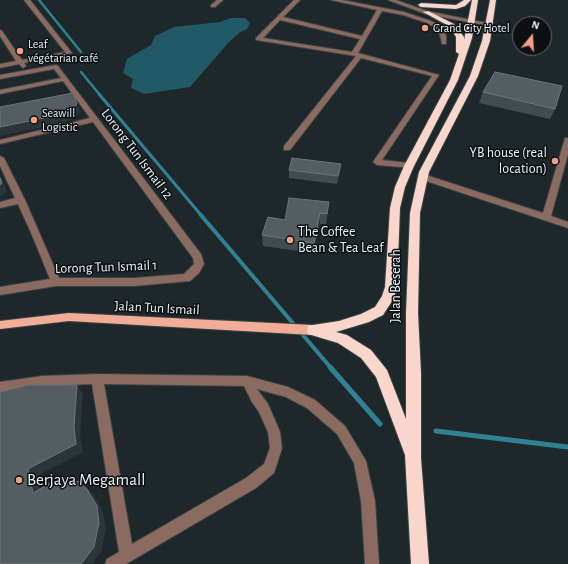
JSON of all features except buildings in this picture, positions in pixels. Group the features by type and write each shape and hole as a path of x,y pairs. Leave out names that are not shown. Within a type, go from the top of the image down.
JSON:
{"highway":[{"path":"421,5 456,7 463,5 468,0"},
{"name":"Jalan Beserah","path":"308,330 339,326 372,315 379,311 388,298 391,287 395,208 400,187 409,166 454,80 472,18 475,0"},
{"name":"Jalan Beserah","path":"420,564 413,458 413,254 415,213 422,177 474,76 486,41 493,0"},
{"path":"426,12 442,18 456,30 460,37 460,63"},
{"path":"308,330 342,339 366,354 382,374 413,458"}],"main road":[{"name":"Jalan Tun Ismail","path":"0,325 69,318 308,330"}],"street":[{"path":"0,66 69,53 27,0"},
{"path":"214,6 220,0"},
{"path":"298,0 258,40 357,55 436,75 377,162 409,166"},
{"path":"334,0 404,14 429,22 438,27 443,36 444,43"},
{"path":"391,0 426,12 489,21"},
{"path":"407,0 472,18"},
{"path":"404,14 411,8"},
{"path":"287,148 357,55 364,38 381,9"},
{"path":"279,18 364,38"},
{"path":"0,32 27,72"},
{"path":"0,77 27,72 58,69"},
{"path":"0,83 58,69"},
{"name":"Lorong Tun Ismail 12","path":"58,69 198,257"},
{"path":"0,92 65,79"},
{"path":"0,142 95,119"},
{"path":"546,218 568,140"},
{"path":"0,158 21,200 56,282"},
{"path":"422,177 568,225"},
{"path":"0,205 21,200"},
{"name":"Lorong Tun Ismail 1","path":"0,291 56,282 134,282 186,278 196,270 199,264 198,257"},
{"path":"97,379 127,555"},
{"path":"0,387 42,381 97,379 247,381 288,392 311,404 341,430 360,461 368,501 372,564"},
{"path":"112,564 251,483 269,468 276,448 274,432 264,408 256,398 247,381"}],"shaded area":[{"path":"231,18 245,18 250,23 247,29 239,33 228,43 190,87 144,94 131,88 133,79 123,73 127,59 151,45 155,36 174,27 220,22"}],"waterway":[{"path":"39,0 81,52"},
{"path":"81,72 100,95"},
{"path":"99,94 201,215"},
{"path":"200,214 331,368"},
{"path":"330,367 380,424"},
{"path":"436,431 568,447"}],"place":[{"name":"Grand City Hotel","path":"425,28"},
{"name":"Leaf végétarian café","path":"20,51"},
{"name":"Seawill Logistic","path":"34,120"},
{"name":"YB house (real location)","path":"555,161"},
{"name":"The Coffee Bean & Tea Leaf","path":"290,240"},
{"name":"Berjaya Megamall","path":"19,480"}]}
